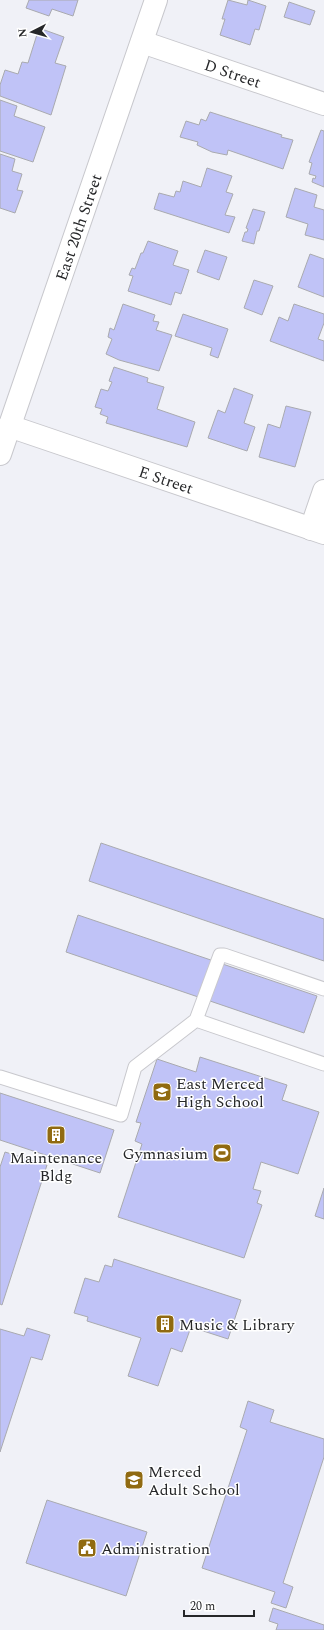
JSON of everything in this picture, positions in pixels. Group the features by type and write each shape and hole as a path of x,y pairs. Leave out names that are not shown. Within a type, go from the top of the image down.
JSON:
{"street":[{"name":"East 20th Street","path":"0,454 156,0"},
{"name":"D Street","path":"142,42 324,104"},
{"name":"E Street","path":"9,426 318,531"},
{"path":"318,531 324,490"}],"lane":[{"path":"0,1077 121,1115 135,1067 196,1020 220,955 222,954 324,989"},
{"path":"196,1020 324,1064"}],"building":[{"path":"29,0 78,0 73,16 52,9 49,16 26,8"},
{"path":"228,0 247,5 248,0 266,6 259,30 255,29 250,45 220,35 225,19 222,19"},
{"path":"289,2 315,11 310,25 284,17"},
{"path":"39,28 64,37 55,63 66,66 51,115 0,96 0,85 5,70 18,74 22,62 28,63"},
{"path":"0,100 17,106 14,116 45,127 33,162 0,151"},
{"path":"210,112 282,135 281,137 293,140 283,169 228,150 227,155 212,152 197,145 198,142 180,137 186,121 199,125 201,119 206,121"},
{"path":"321,130 324,131 324,187 312,182 313,178 315,179 316,176 309,174 312,163 309,162"},
{"path":"0,154 15,159 12,171 22,174 17,190 23,191 15,213 0,208"},
{"path":"207,168 232,176 226,192 233,194 225,215 235,217 229,233 154,209 159,193 174,197 176,191 180,192 183,181 201,187"},
{"path":"295,188 317,195 314,207 324,210 324,240 305,235 308,224 286,217"},
{"path":"253,209 265,212 259,231 257,231 254,244 242,241 245,232 247,232 248,229 246,228"},
{"path":"148,241 178,251 173,265 189,270 181,294 175,292 171,305 128,291 133,276 129,275 132,268 135,269 141,253 143,253"},
{"path":"205,250 227,257 219,280 197,272"},
{"path":"310,254 324,259 324,297 298,287"},
{"path":"254,280 273,286 262,315 244,308"},
{"path":"123,304 155,315 153,321 159,322 156,330 172,335 159,371 119,360 106,354 112,339 108,337 110,328 114,330"},
{"path":"294,304 324,314 324,323 318,339 324,341 324,361 270,341 279,317 288,321"},
{"path":"183,314 228,329 218,358 210,355 212,348 175,336"},
{"path":"114,367 148,378 147,382 164,387 157,409 195,422 187,447 106,423 108,417 100,414 102,409 95,407 101,389 108,391 112,382 109,381"},
{"path":"234,388 253,395 244,423 255,427 247,451 208,438 218,410 225,413"},
{"path":"286,406 311,412 295,467 259,457 268,424 280,428"},
{"path":"101,843 324,919 324,961 89,881"},
{"path":"78,915 317,996 304,1033 66,952"},
{"name":"Gymnasium","path":"200,1057 287,1085 282,1100 319,1112 298,1174 261,1162 253,1189 261,1191 257,1203 262,1205 244,1258 118,1217 142,1144 135,1141 141,1123 136,1122 157,1059 196,1072"},
{"name":"Maintenance Bldg","path":"0,1093 114,1130 100,1173 0,1140"},
{"path":"5,1152 47,1165 2,1305 0,1304 0,1167"},
{"path":"324,1188 324,1219 315,1216"},
{"name":"Music & Library","path":"114,1259 241,1300 228,1339 191,1327 182,1352 171,1348 158,1386 128,1376 141,1338 87,1321 88,1317 74,1313 85,1278 99,1282 105,1265 112,1267"},
{"path":"27,1328 50,1335 42,1360 31,1357 0,1452 0,1329 24,1336"},
{"path":"248,1401 274,1410 270,1422 324,1439 324,1457 283,1583 293,1587 286,1608 271,1603 275,1592 202,1568 247,1430 240,1427"},
{"name":"Administration","path":"47,1500 147,1532 126,1596 26,1563"},
{"path":"273,1608 324,1625 324,1630 276,1630 278,1624 269,1621"}],"place":[{"name":"East Merced High School","path":"162,1092"},
{"name":"Maintenance Bldg","path":"56,1135"},
{"name":"Gymnasium","path":"222,1153"},
{"name":"Music & Library","path":"165,1324"},
{"name":"Merced Adult School","path":"134,1480"},
{"name":"Administration","path":"87,1548"}]}
